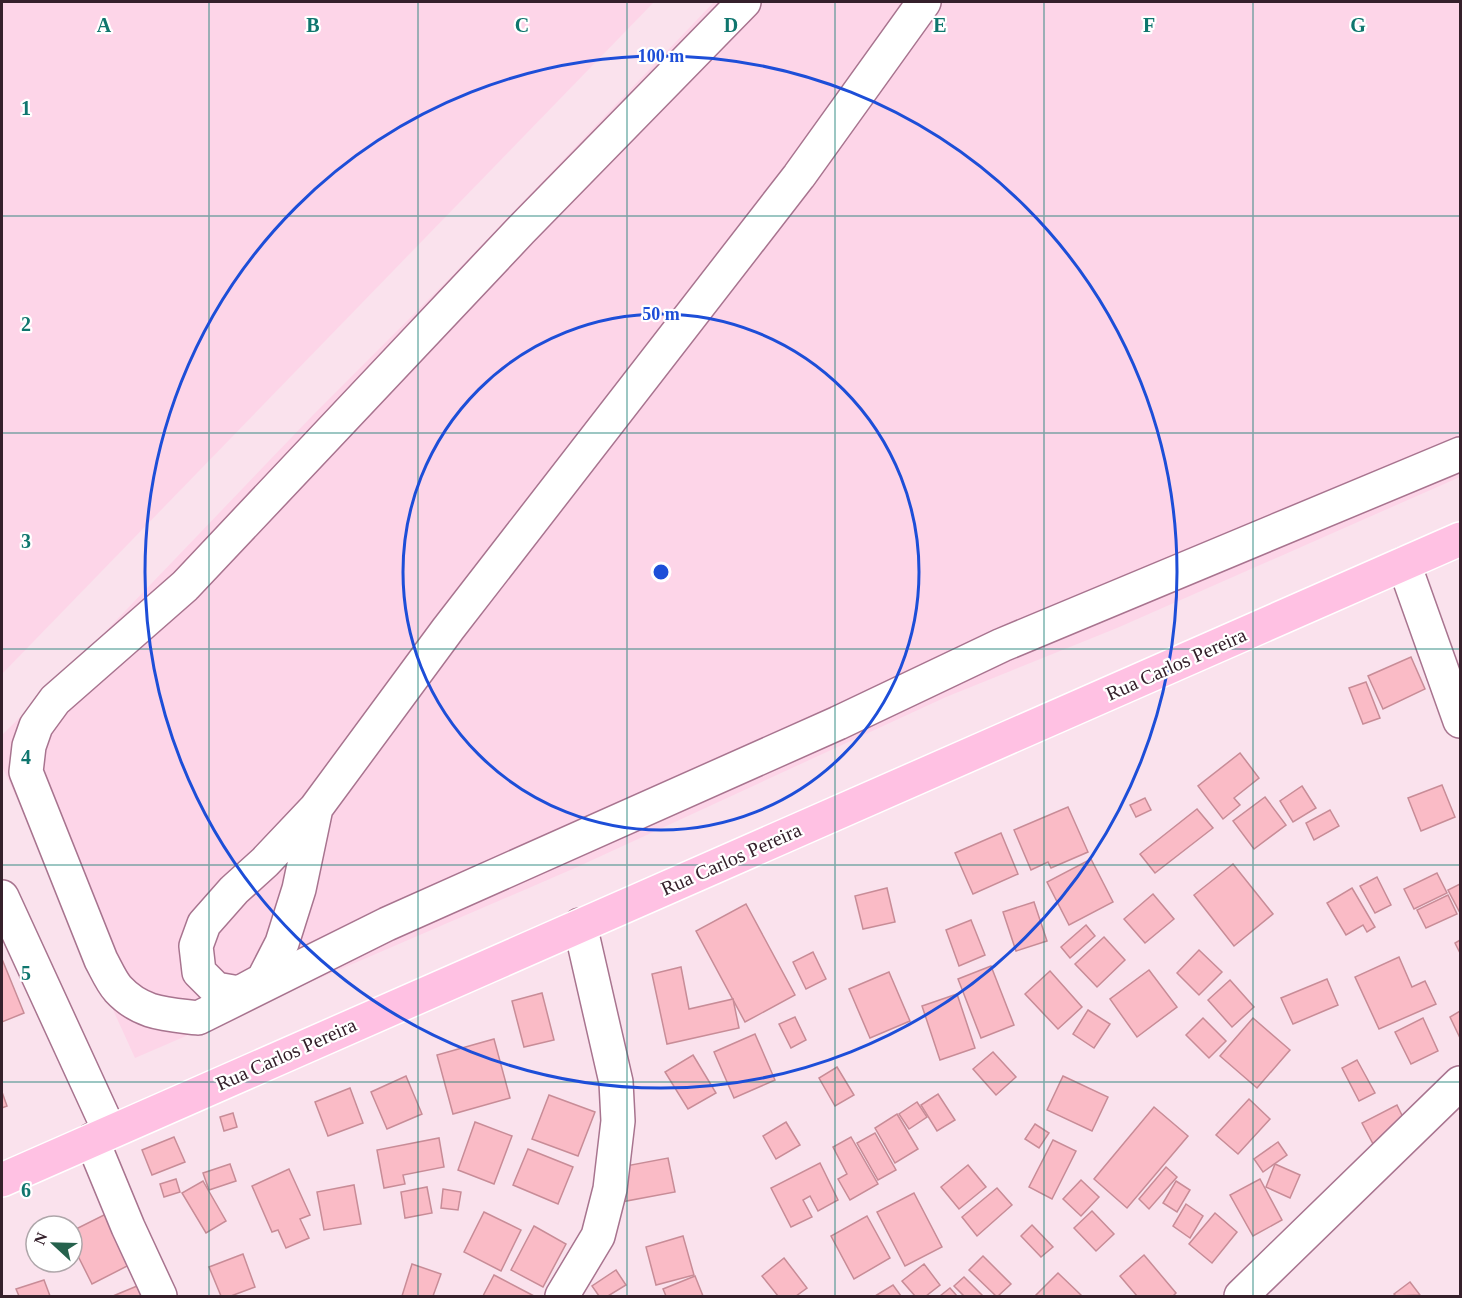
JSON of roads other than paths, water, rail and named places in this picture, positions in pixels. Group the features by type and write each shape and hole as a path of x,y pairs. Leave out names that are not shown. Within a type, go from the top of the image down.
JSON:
{"main road":[{"name":"Rua Carlos Pereira","path":"2,1180 1461,540"}],"street":[{"path":"744,2 521,230 184,586 56,700 36,726 29,746 26,772 101,960 117,988 139,1007 198,1018 387,924 837,723 1002,645 1461,454"},
{"path":"315,808 299,890 282,943 263,980 239,993 216,989 199,972 196,946 204,924 234,890 265,862 315,808 448,628 560,487 799,176 924,2"},
{"path":"1404,564 1461,721"},
{"path":"2,897 101,1136 128,1227 160,1296"},
{"path":"562,1296 598,1236 610,1189 618,1122 616,1082 580,925"},
{"path":"1241,1296 1461,1083"}]}
